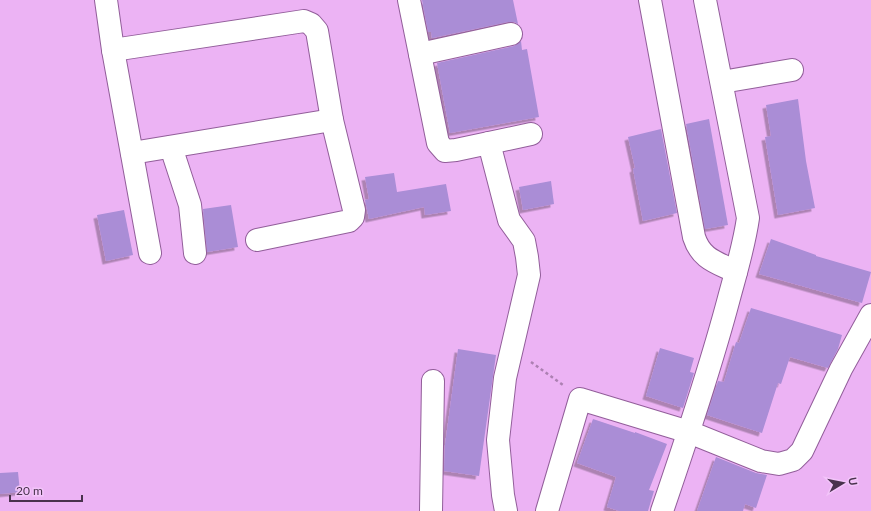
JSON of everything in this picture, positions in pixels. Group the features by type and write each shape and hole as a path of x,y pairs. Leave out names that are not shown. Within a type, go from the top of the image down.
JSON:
{"street":[{"path":"106,0 113,50 150,253"},
{"path":"409,0 438,143 445,151 531,134"},
{"path":"650,0 697,246 704,256 736,272"},
{"path":"662,511 689,432 719,334 745,238 748,218 705,0"},
{"path":"113,50 304,21 311,24 317,31 332,120 354,210 353,217 348,221 257,240"},
{"path":"420,54 511,34"},
{"path":"722,82 792,70"},
{"path":"132,152 171,147 332,120"},
{"path":"489,143 509,220 524,240 529,275 506,378 498,440 506,511"},
{"path":"171,147 190,205 195,253"},
{"path":"547,511 580,399 689,432 761,461 779,464 793,460 802,451 841,369 871,315"},
{"path":"431,511 433,381"}],"path":[{"path":"513,349 557,379 580,399"}],"building":[{"path":"422,0 513,0 518,24 508,22 432,38 431,32 428,32"},
{"path":"521,41 522,50 527,49 539,117 450,133 437,63 514,46"},
{"path":"798,99 806,161 815,208 778,215 765,137 771,136 766,105"},
{"path":"709,119 728,225 705,229 686,124"},
{"path":"661,129 677,213 643,221 633,169 635,168 628,137"},
{"path":"394,173 397,192 446,184 451,211 425,215 424,207 369,219 365,200 369,199 365,177"},
{"path":"551,181 554,204 523,210 519,187"},
{"path":"231,205 238,247 207,252 203,209"},
{"path":"124,210 133,255 106,261 97,215"},
{"path":"771,239 816,256 871,272 862,303 759,274"},
{"path":"751,308 842,335 838,349 828,368 790,357 781,384 778,383 762,433 707,415 718,381 724,382 736,342 739,343"},
{"path":"660,348 694,358 690,372 694,373 683,408 646,396"},
{"path":"458,349 496,355 479,476 444,471 445,445"},
{"path":"593,419 667,444 649,490 654,491 648,511 619,511 607,507 616,477 577,463"},
{"path":"716,457 756,473 767,475 756,508 745,504 743,511 697,511"},
{"path":"18,472 20,492 0,494 0,473"}]}
